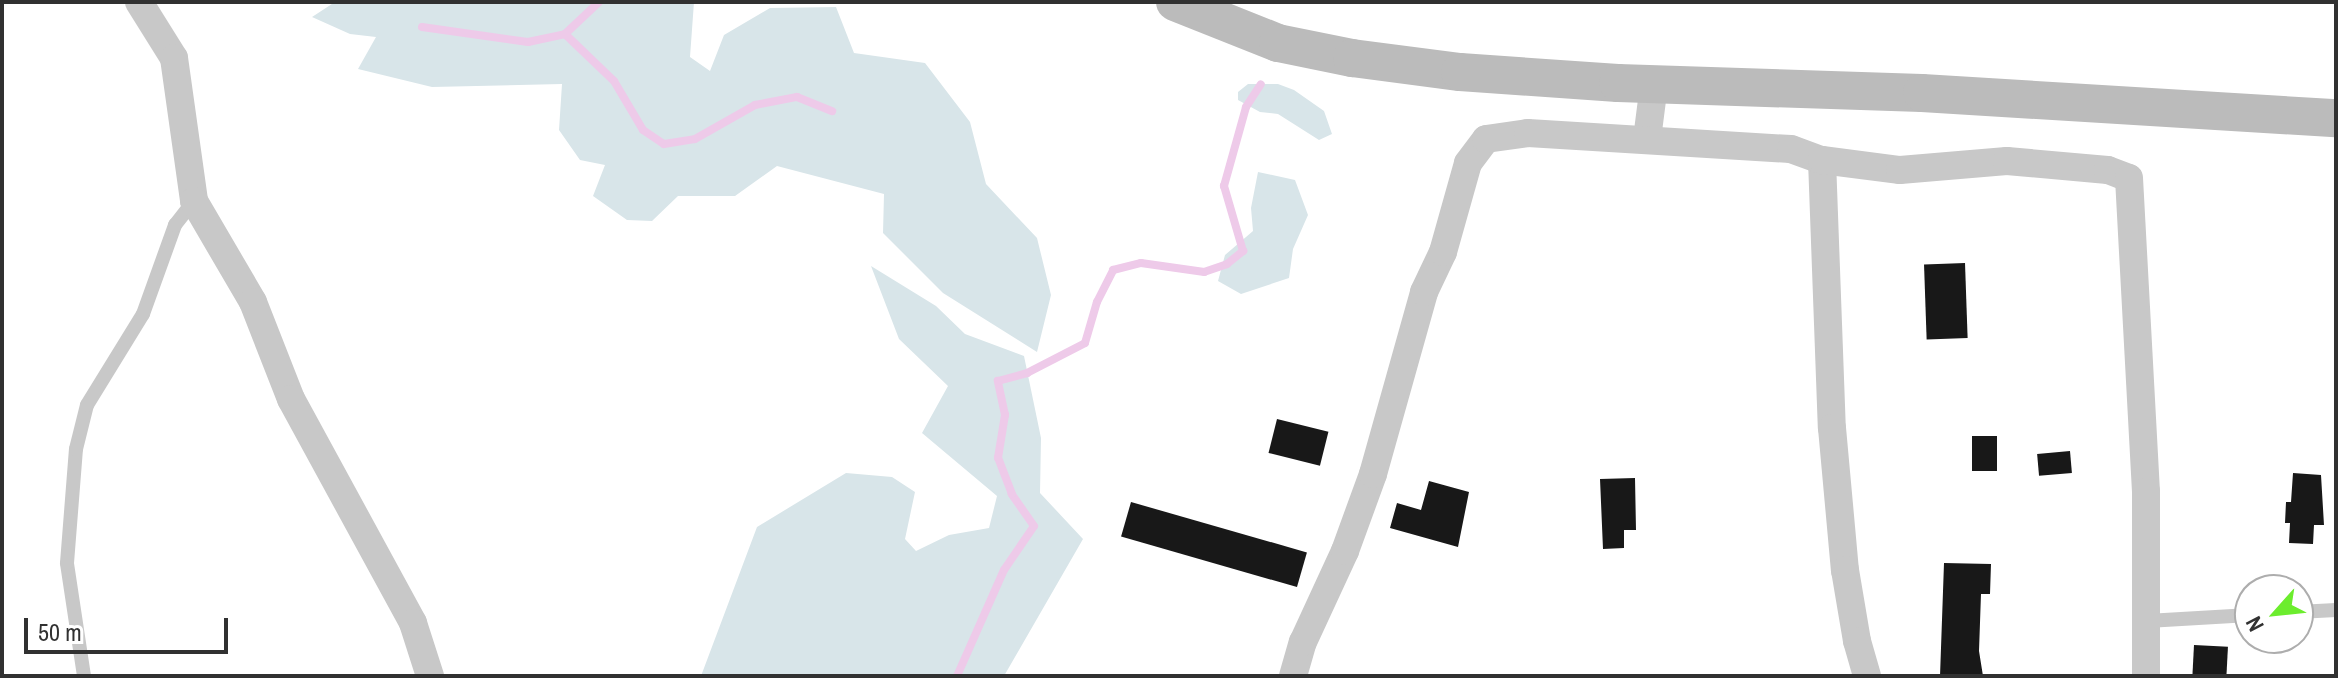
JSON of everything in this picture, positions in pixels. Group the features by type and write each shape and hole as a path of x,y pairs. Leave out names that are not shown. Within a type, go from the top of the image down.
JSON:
{"main road":[{"path":"1175,2 1278,43 1352,58 1460,72 1654,84 1922,93 2336,118"}],"street":[{"path":"139,2 174,58 194,201 253,302 291,399 413,623 430,676"},
{"path":"1647,139 1654,84"},
{"path":"1293,676 1303,642 1345,551 1373,474 1424,292 1443,252 1468,163 1486,139 1528,133 1791,149 1822,160 1900,170 2007,161 2108,170 2129,178 2146,492 2146,676"},
{"path":"1822,160 1832,428 1845,570 1857,641 1867,676"}],"lane":[{"path":"84,676 67,563 76,449 87,405 143,314 175,225 194,201"},
{"path":"2314,611 2336,610"},
{"path":"2147,621 2234,616"}],"shaded area":[{"path":"335,2 694,2 690,57 710,71 724,35 770,8 836,7 854,53 925,63 970,122 986,184 1037,238 1051,295 1037,352 943,293 883,233 884,194 777,166 735,196 678,196 652,221 627,220 593,196 605,165 580,160 559,130 562,84 432,87 358,69 376,37 350,34 312,17"},
{"path":"1248,84 1278,84 1294,90 1324,111 1332,134 1319,140 1278,114 1260,112 1238,100 1238,92"},
{"path":"1258,172 1295,180 1308,215 1293,249 1289,278 1241,294 1218,281 1225,255 1253,231 1251,208"},
{"path":"871,266 936,306 965,334 1024,356 1041,438 1040,493 1083,539 1004,676 701,676 757,527 846,473 892,477 915,492 905,539 916,551 949,535 989,528 997,496 922,433 948,386 899,339"}],"building":[{"path":"1965,263 1968,338 1927,339 1924,264"},
{"path":"1277,419 1328,432 1320,466 1269,453"},
{"path":"1972,436 1997,436 1997,471 1972,471"},
{"path":"2070,451 2072,473 2039,476 2037,454"},
{"path":"2293,473 2321,475 2324,525 2314,525 2313,544 2289,543 2290,523 2285,523 2286,502 2291,502"},
{"path":"1635,478 1636,530 1624,530 1624,548 1603,549 1600,479"},
{"path":"1429,481 1469,492 1458,547 1390,528 1397,503 1421,510"},
{"path":"1131,502 1307,552 1297,587 1121,537"},
{"path":"1944,563 1991,564 1990,594 1981,594 1979,651 1983,676 1940,676"},
{"path":"2194,645 2228,647 2226,676 2192,676"}],"waterway":[{"path":"422,27 528,42 565,34 599,2"},
{"path":"565,34 614,81 643,130 664,144 695,139 755,105 797,97 832,111"},
{"path":"957,676 1004,570 1034,526 1012,494 998,458 1005,415 998,381 1027,373 1085,343 1097,302 1113,270 1141,263 1204,272 1227,264 1243,251 1224,186 1246,107 1261,84"}]}
